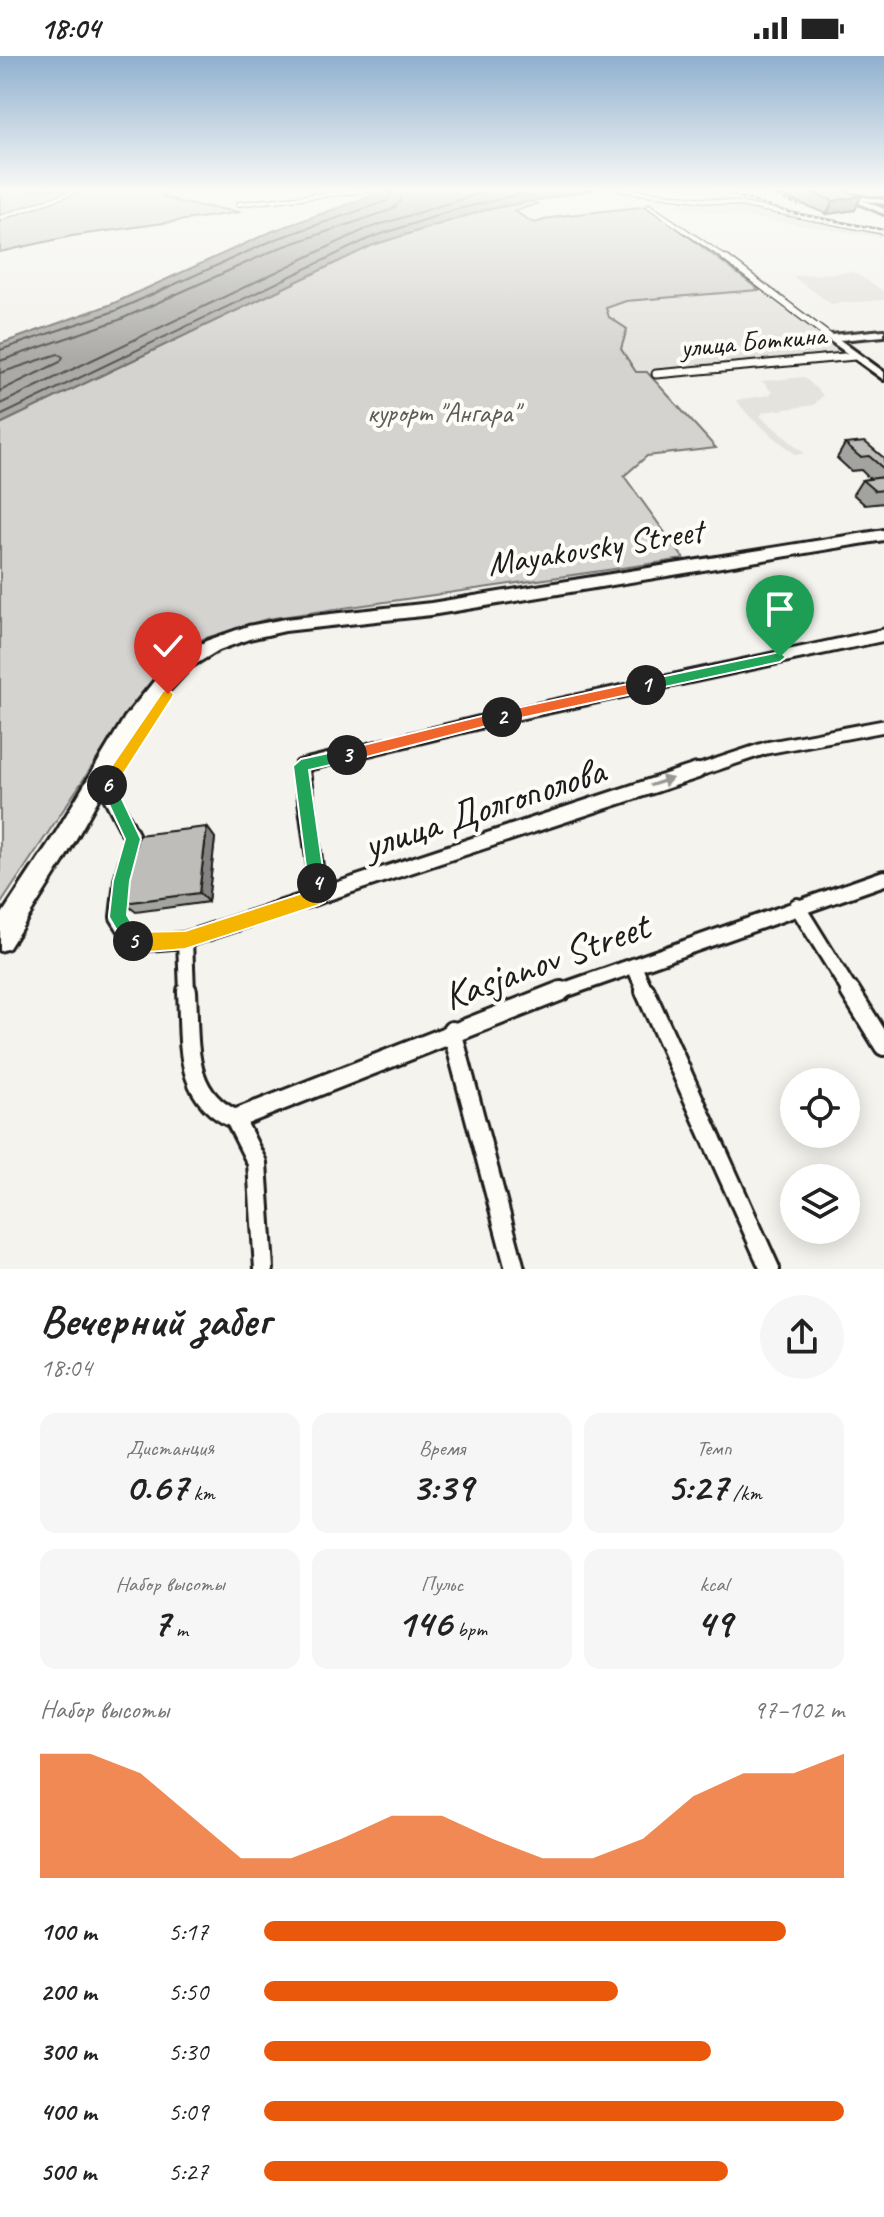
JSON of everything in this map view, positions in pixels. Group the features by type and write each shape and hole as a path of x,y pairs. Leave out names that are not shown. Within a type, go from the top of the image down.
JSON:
{"main road":[{"name":"улица Боткина","path":"831,338 884,333"},
{"path":"831,338 884,377"},
{"name":"Mayakovsky Street","path":"0,939 129,730 186,660 214,645 255,632 300,623 445,606 884,535"},
{"name":"Mayakovsky Street","path":"61,844 106,787 168,694 195,665 236,644 305,630 317,623"}],"street":[{"path":"709,246 831,338"},
{"name":"улица Боткина","path":"656,374 855,356"},
{"path":"319,896 301,766 502,717 884,635"},
{"name":"улица Долгополова","path":"106,787 133,839 122,881 118,917 135,944 185,940 766,748 881,726"},
{"name":"Kasjanov Street","path":"235,1119 452,1031 797,906 884,878"},
{"path":"797,906 884,1046"},
{"path":"185,940 190,1051 196,1083 214,1110 235,1119 257,1163 264,1269"},
{"path":"634,966 770,1269"},
{"path":"452,1031 515,1269"}],"shaded area":[{"path":"853,272 884,291 884,300 831,304 792,276"},
{"path":"759,290 845,353 636,372 621,349 622,341 606,308 626,301"},
{"path":"804,377 823,395 814,405 764,412 760,416 804,453 796,455 750,417 736,400 770,395 772,392 762,381"}],"green space":[{"path":"0,246 29,246 0,252"},
{"name":"курорт \"Ангара\"","path":"372,246 701,246 759,290 626,301 606,308 609,317 627,329 621,349 636,372 647,372 716,448 647,456 624,476 684,559 267,619 203,639 170,660 133,705 0,905 0,424"}],"water":[{"path":"241,246 372,246 0,424 0,344 112,304"}],"building":[{"path":"865,442 884,458 884,469 869,456 860,457 845,444"},
{"path":"884,477 884,490 875,491 862,480"},
{"path":"207,827 199,893 124,903 138,835"}],"route":[{"path":"168,694 106,787 133,839 122,881 118,917 135,944 185,940 319,896 301,766 502,717 780,657"}]}
